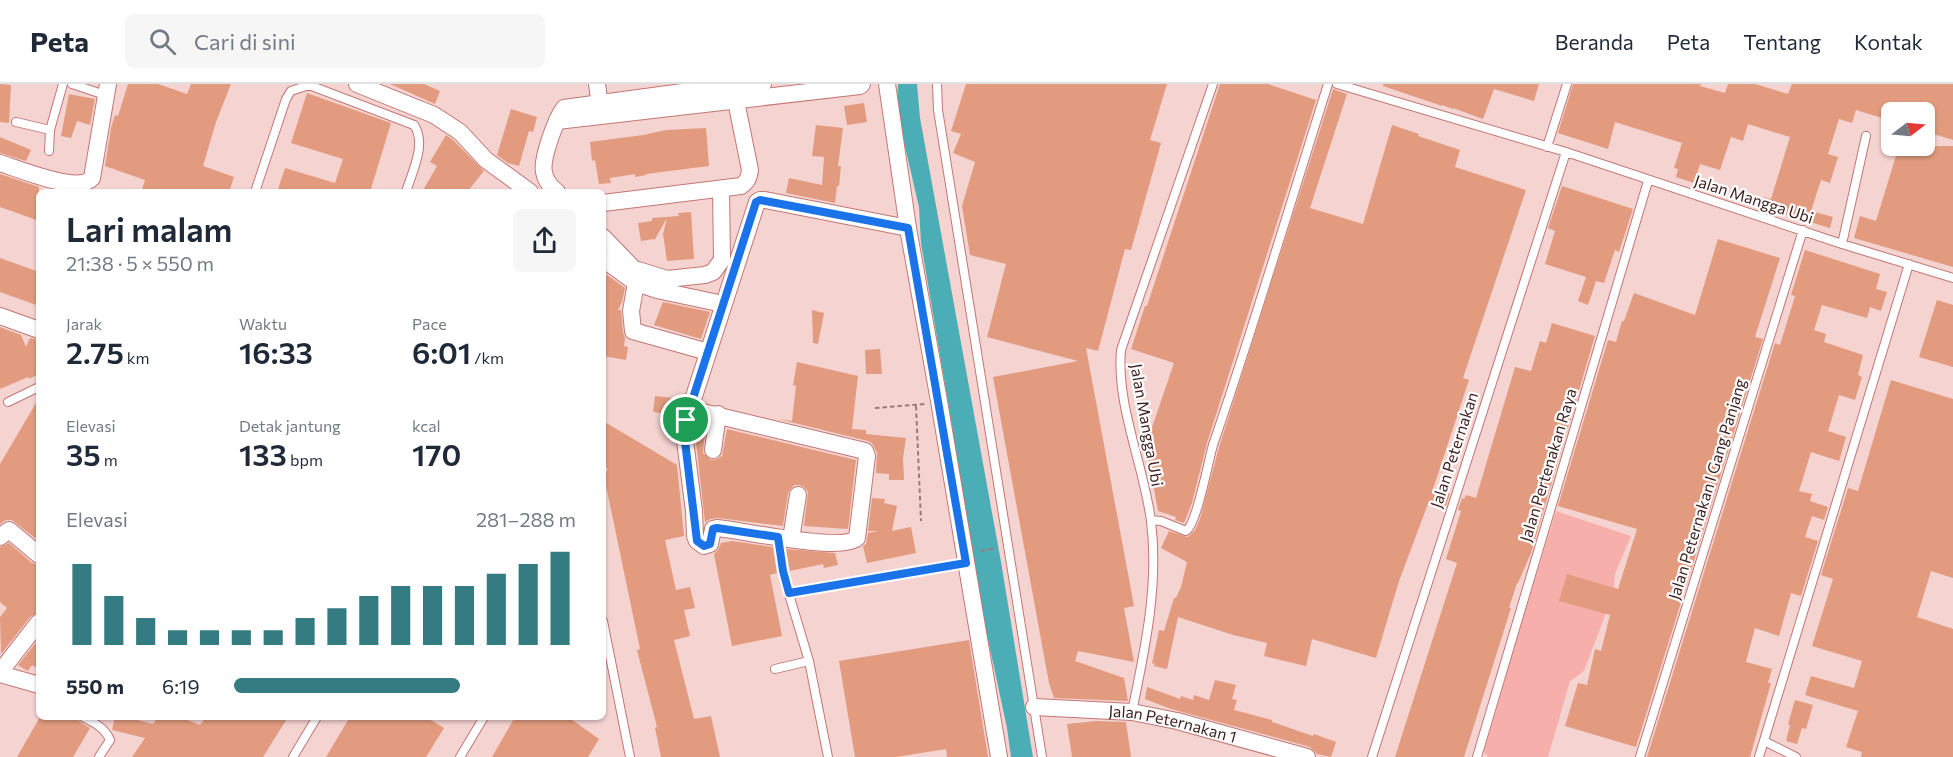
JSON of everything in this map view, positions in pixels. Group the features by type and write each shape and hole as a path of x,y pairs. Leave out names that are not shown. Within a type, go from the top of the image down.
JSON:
{"street":[{"path":"357,84 434,115 460,132 486,160 526,189"},
{"path":"597,84 600,108"},
{"path":"733,94 763,84"},
{"path":"554,189 543,170 557,121 565,107 600,108 698,93 733,94 860,86 862,84"},
{"path":"887,84 908,228 939,401 972,557 999,757"},
{"path":"0,163 65,183 85,184 89,182 92,178 106,90"},
{"path":"606,203 741,186 750,175 733,94"},
{"path":"606,240 634,269 668,279 709,275 722,260 721,189"},
{"path":"690,409 865,451 867,453 858,538 852,542 842,543 785,538 717,528 713,529 710,544 704,546 697,541 684,433 686,420 756,202 760,200 908,228"},
{"path":"606,261 636,283 657,290 723,304"},
{"path":"636,283 631,311 633,331 708,352"},
{"path":"0,316 36,329"},
{"path":"713,450 718,414"},
{"path":"785,538 798,495"},
{"path":"0,537 9,530 36,552"},
{"path":"36,626 0,673 36,684"},
{"name":"Jalan Peternakan 1","path":"1034,707 1132,712 1177,721 1307,757"}],"lane":[{"path":"49,151 50,130 63,84"},
{"path":"72,84 106,90"},
{"path":"936,84 938,110 1041,757"},
{"name":"Jalan Mangga Ubi","path":"1132,712 1147,639 1152,587 1151,520 1124,397 1121,350 1213,84"},
{"path":"1151,520 1161,521 1186,531 1190,528 1197,510 1208,460 1236,379 1328,84"},
{"name":"Jalan Mangga Ubi","path":"1337,84 1566,152 1648,181 1953,278"},
{"path":"1547,147 1567,84"},
{"path":"256,189 286,99 291,91 309,85 414,125 419,132 420,142 407,189"},
{"path":"16,122 50,130"},
{"path":"1842,244 1866,136"},
{"name":"Jalan Peternakan","path":"1372,757 1566,152"},
{"name":"Jalan Pertenakan Raya","path":"1477,757 1648,181"},
{"name":"Jalan Peternakan I Gang Panjang","path":"1640,757 1803,230"},
{"path":"1759,757 1909,264"},
{"path":"8,402 36,388"},
{"path":"785,538 783,571 809,661 828,757"},
{"path":"789,593 972,557"},
{"path":"606,636 630,757"},
{"path":"776,669 809,661"},
{"path":"88,720 107,733 110,740 99,757"},
{"path":"293,757 315,720"},
{"path":"460,757 482,720"},
{"path":"1764,741 1796,757"},
{"path":"620,757 627,745"}],"path":[{"path":"875,408 916,406 939,401"},
{"path":"916,406 921,521"},
{"path":"972,557 999,548"}],"shaded area":[{"path":"1556,511 1631,536 1615,574 1614,587 1606,613 1584,671 1570,681 1548,757 1488,757 1484,752"}],"water":[{"path":"898,84 917,84 920,118 1001,562 1033,757 1011,757 1007,728 967,541 952,426 921,243 919,207 897,112"}],"building":[{"path":"0,84 11,85 9,123 0,122"},
{"path":"128,84 158,84 187,94 191,84 231,84 216,122 203,166 234,177 230,189 142,189 145,180 105,166 111,128 115,115 118,116"},
{"path":"390,84 424,84 440,91 435,104"},
{"path":"966,84 1167,84 1150,140 1161,143 1131,250 1125,249 1098,351 1086,348 1134,606 1124,608 1134,662 1078,651 1075,661 1124,678 1128,701 1054,698 1049,683 993,377 1078,361 987,337 1006,264 970,255 962,206 975,162 953,153 961,134 951,131"},
{"path":"1220,84 1268,84 1316,100 1207,443 1192,503 1184,523 1175,520 1176,517 1158,511 1146,445 1174,363 1131,349"},
{"path":"1383,84 1539,84 1534,101 1494,89 1483,119 1383,86"},
{"path":"1573,84 1701,84 1700,86 1725,93 1728,84 1755,84 1788,94 1792,84 1953,84 1953,140 1935,134 1935,102 1881,102 1881,118 1856,110 1852,123 1839,119 1828,154 1838,157 1830,183 1821,180 1811,211 1833,217 1830,228 1761,207 1764,197 1771,199 1790,137 1748,124 1743,141 1731,137 1720,170 1700,164 1694,183 1676,177 1678,169 1674,168 1682,143 1615,122 1608,149 1558,133"},
{"path":"1333,89 1347,94 1310,208 1363,224 1392,125 1460,150 1455,167 1526,190 1463,378 1469,380 1433,489 1450,494 1446,506 1429,501 1399,581 1376,658 1312,639 1306,666 1264,656 1267,643 1233,635 1178,617 1167,669 1154,666 1155,663 1152,664 1159,630 1164,631 1174,598 1181,587 1187,562 1161,548 1169,531 1188,537 1195,530 1200,519 1219,447"},
{"path":"307,93 391,123 371,189 278,189 285,168 335,183 343,159 291,143"},
{"path":"69,94 95,99 90,125 77,121 71,138 61,136"},
{"path":"864,103 867,122 847,125 844,106"},
{"path":"511,109 537,117 533,132 529,131 519,166 508,163 497,155"},
{"path":"816,125 843,128 838,166 841,166 839,186 837,186 835,203 786,193 789,178 822,185 824,157 812,156"},
{"path":"706,128 709,166 635,177 635,174 610,178 611,183 599,184 595,160 592,161 590,142 666,130"},
{"path":"446,135 484,171 469,189 424,189 437,166 430,162"},
{"path":"0,137 31,150 26,161 0,153"},
{"path":"1935,146 1953,146 1953,267 1854,238 1860,216 1876,221 1896,156 1935,156"},
{"path":"0,174 39,187 36,189 36,220 0,207"},
{"path":"1562,186 1633,209 1619,252 1615,250 1604,283 1596,281 1588,305 1578,301 1586,277 1545,264 1555,231 1548,228"},
{"path":"691,212 694,259 667,261 663,234 667,218 654,241 654,239 641,241 638,223 652,221 652,218 679,216 678,213"},
{"path":"1718,239 1780,258 1755,337 1763,339 1636,747 1565,726 1578,683 1587,685 1595,649 1601,651 1610,615 1559,601 1567,574 1618,589 1637,529 1558,506 1608,340 1616,342 1634,293 1695,315"},
{"path":"1805,250 1880,274 1876,289 1887,292 1881,311 1870,307 1867,318 1822,305 1814,330 1826,334 1824,342 1863,355 1858,375 1862,377 1855,400 1839,395 1828,431 1846,437 1839,461 1811,452 1799,491 1812,494 1810,501 1828,507 1824,520 1812,516 1805,537 1818,541 1801,596 1791,593 1779,636 1755,628 1746,662 1772,669 1768,683 1771,683 1750,757 1647,757 1775,343 1780,345 1795,296 1791,295"},
{"path":"0,258 36,271 36,305 0,292"},
{"path":"606,274 625,288 618,310 621,310 624,346 628,347 626,360 606,357"},
{"path":"1937,300 1953,305 1953,367 1919,357"},
{"path":"663,302 710,312 701,339 654,325"},
{"path":"812,310 824,313 818,344 813,343"},
{"path":"1552,323 1595,336 1531,553 1517,583 1464,757 1395,757 1457,563 1446,559 1461,511 1458,510 1462,498 1464,499 1466,495 1476,498 1515,367 1531,371 1540,341 1546,343"},
{"path":"0,327 21,335 26,347 30,338 36,339 36,376 0,389"},
{"path":"880,349 882,374 866,374 865,350"},
{"path":"797,362 858,376 852,429 866,430 866,434 906,438 903,458 904,480 889,480 889,474 876,473 877,453 872,443 868,441 778,419 792,421 796,386 793,385"},
{"path":"1891,380 1953,399 1953,578 1931,571 1917,617 1953,629 1953,757 1861,757 1862,752 1846,747 1858,711 1805,695 1811,676 1854,688 1862,661 1812,646 1833,579 1821,575 1848,488 1858,491"},
{"path":"655,396 682,399 677,415 653,412"},
{"path":"36,403 36,539 12,520 6,520 0,524 0,464"},
{"path":"606,423 677,465 684,536 665,540 676,590 690,587 695,608 684,610 690,636 674,640 694,719 711,716 720,757 661,757 655,728 657,727 637,650 640,649 606,486 608,469 606,467"},
{"path":"706,424 703,453 711,460 722,456 727,429 856,460 848,529 804,526 808,492 799,485 794,485 788,493 783,526 718,518 705,522 695,433 696,426 705,427"},
{"path":"872,498 885,499 884,503 897,506 892,531 911,527 916,553 867,563 863,546 866,544 868,533 878,531 868,531"},
{"path":"732,541 773,547 777,573 770,575 782,636 732,646 714,554 721,543"},
{"path":"9,543 36,564 36,614 31,616 1,654 0,617 7,608 0,602 0,547"},
{"path":"786,549 835,553 838,565 824,568 823,564 790,571"},
{"path":"969,640 988,757 947,757 946,749 896,757 855,757 839,661"},
{"path":"36,643 36,667 32,665 28,671 18,665"},
{"path":"1215,680 1236,685 1232,699 1237,700 1234,710 1272,720 1272,722 1336,742 1331,757 1317,754 1310,747 1171,709 1145,699 1147,687 1180,699 1181,696 1193,700 1194,695 1209,700"},
{"path":"1795,700 1813,705 1806,729 1802,728 1797,744 1786,741"},
{"path":"38,720 78,720 90,728 73,757 17,757"},
{"path":"114,720 137,720 153,724 156,720 187,720 200,725 204,720 286,720 263,757 132,757 145,738 112,730"},
{"path":"348,720 431,720 444,728 426,757 326,757"},
{"path":"513,720 572,720 599,739 588,757 492,757"},
{"path":"1096,721 1126,722 1131,757 1072,757 1067,724"}],"route":[{"path":"765,200 908,228 966,563 789,593 778,537 717,528 713,529 710,544 707,546 697,541 684,433 686,420 756,202 765,200"}]}
